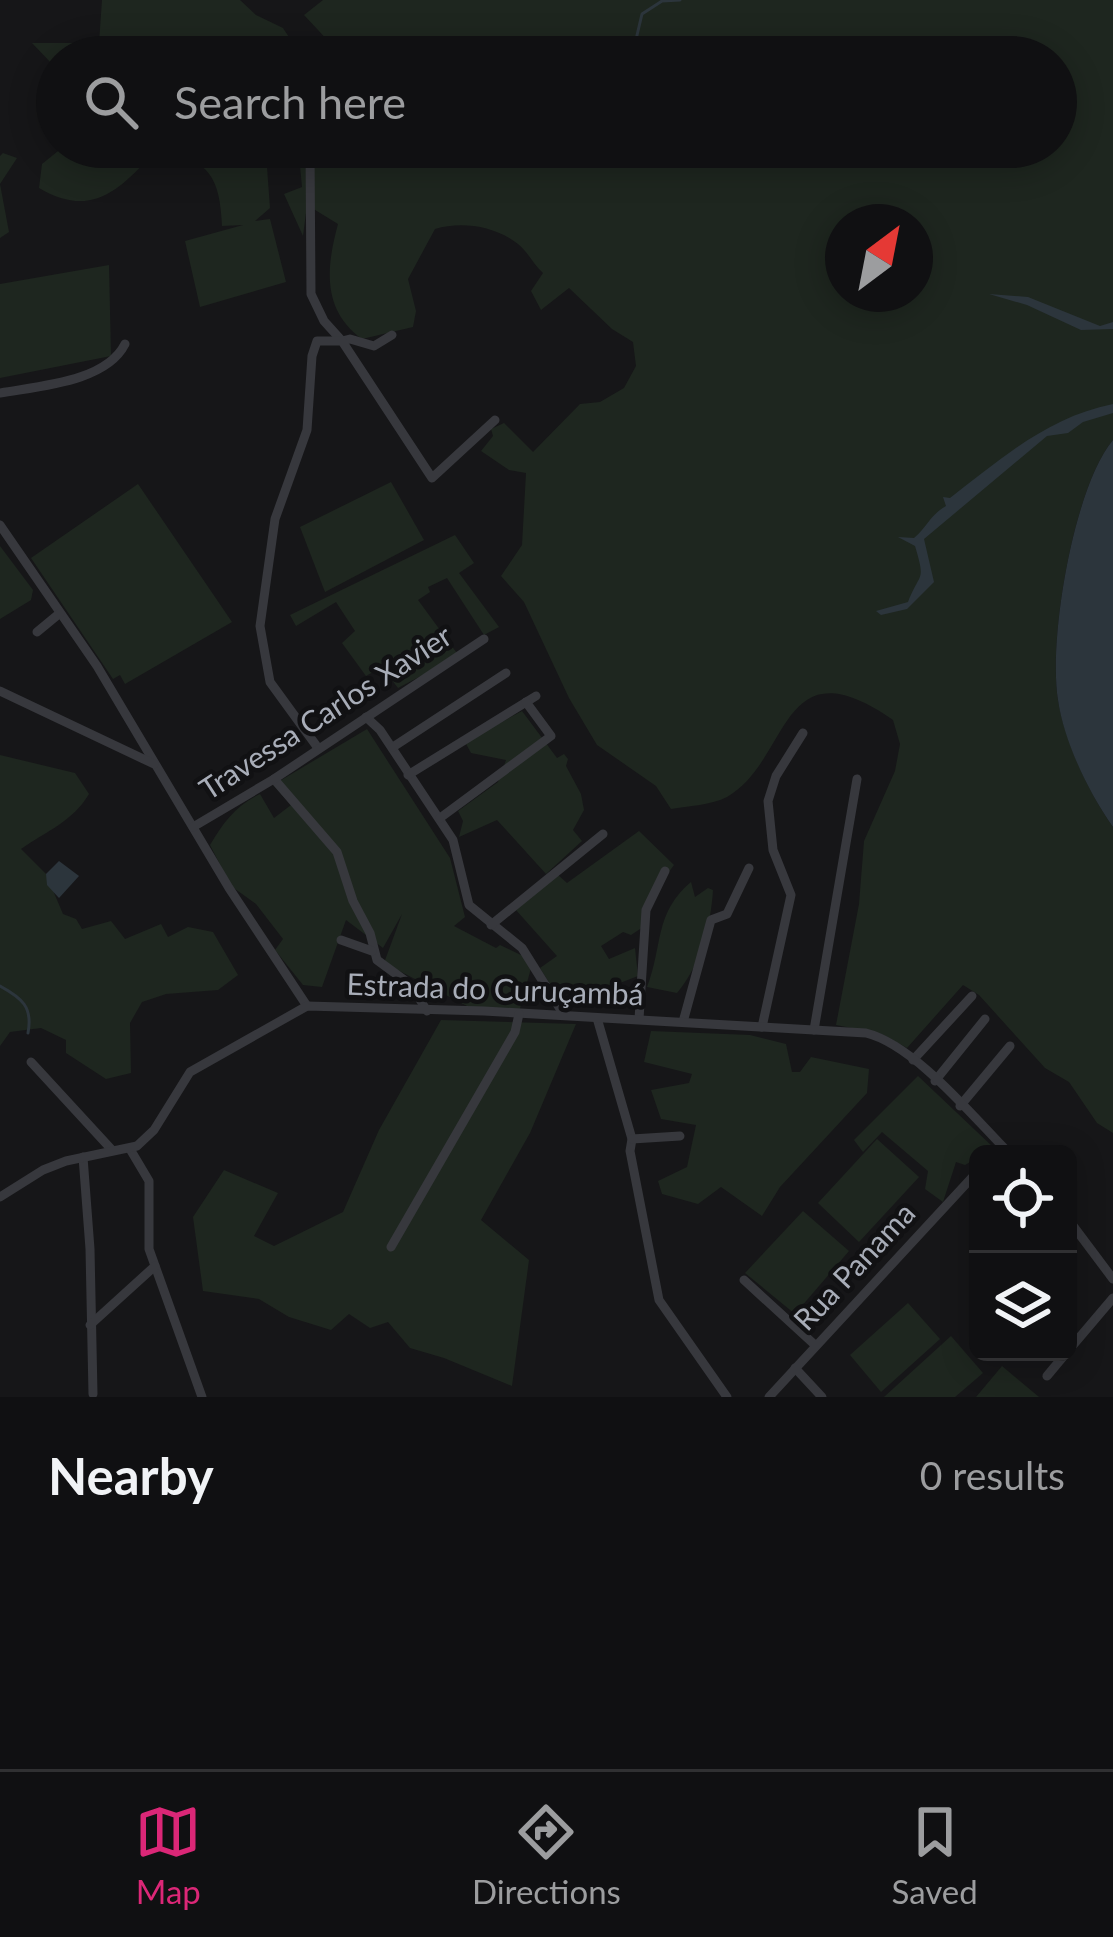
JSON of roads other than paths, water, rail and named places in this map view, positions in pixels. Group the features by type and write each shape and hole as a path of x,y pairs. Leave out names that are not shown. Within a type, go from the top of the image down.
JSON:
{"street":[{"path":"310,168 311,294 432,478 495,420"},
{"path":"318,748 270,682 260,626 275,519 307,430 317,341 350,338 374,346 392,335"},
{"path":"0,393 97,370 114,362 125,344"},
{"path":"0,525 97,666 308,1006"},
{"path":"37,632 60,614"},
{"name":"Travessa Carlos Xavier","path":"193,827 484,640"},
{"path":"392,747 506,673"},
{"path":"0,691 154,764"},
{"path":"408,776 531,699 551,736 440,818"},
{"path":"367,717 454,840 469,905 522,948 563,1016"},
{"path":"762,1027 791,895 770,837 769,801 776,776 803,733"},
{"path":"274,779 337,852 353,901 370,933 372,951 411,985 427,1011"},
{"path":"814,1030 857,779"},
{"path":"491,925 603,834"},
{"path":"682,1022 711,920 727,914 748,868"},
{"path":"639,1019 646,910 665,871"},
{"path":"341,940 372,951"},
{"path":"913,1060 972,996"},
{"name":"Estrada do Curuçambá","path":"130,1150 154,1130 190,1072 308,1006 639,1019 881,1037 913,1060 996,1145"},
{"path":"391,1246 515,1032 519,1014"},
{"path":"597,1018 632,1139 630,1150 659,1300 727,1397"},
{"path":"935,1081 985,1019"},
{"path":"960,1106 1010,1046"},
{"path":"31,1062 112,1150"},
{"path":"632,1139 680,1136"},
{"path":"0,1197 43,1170 83,1156 130,1150 149,1181 147,1237 202,1397"},
{"path":"83,1156 93,1394"},
{"name":"Rua Panama","path":"770,1397 969,1181"},
{"path":"1077,1231 1113,1279"},
{"path":"90,1324 155,1266"},
{"path":"744,1280 815,1346"},
{"path":"1077,1341 1113,1298"},
{"path":"1047,1376 1060,1361"},
{"path":"795,1368 822,1397"}],"waterway":[{"path":"637,36 642,14 662,1 680,0"},
{"path":"0,986 24,1004 28,1033"}]}
